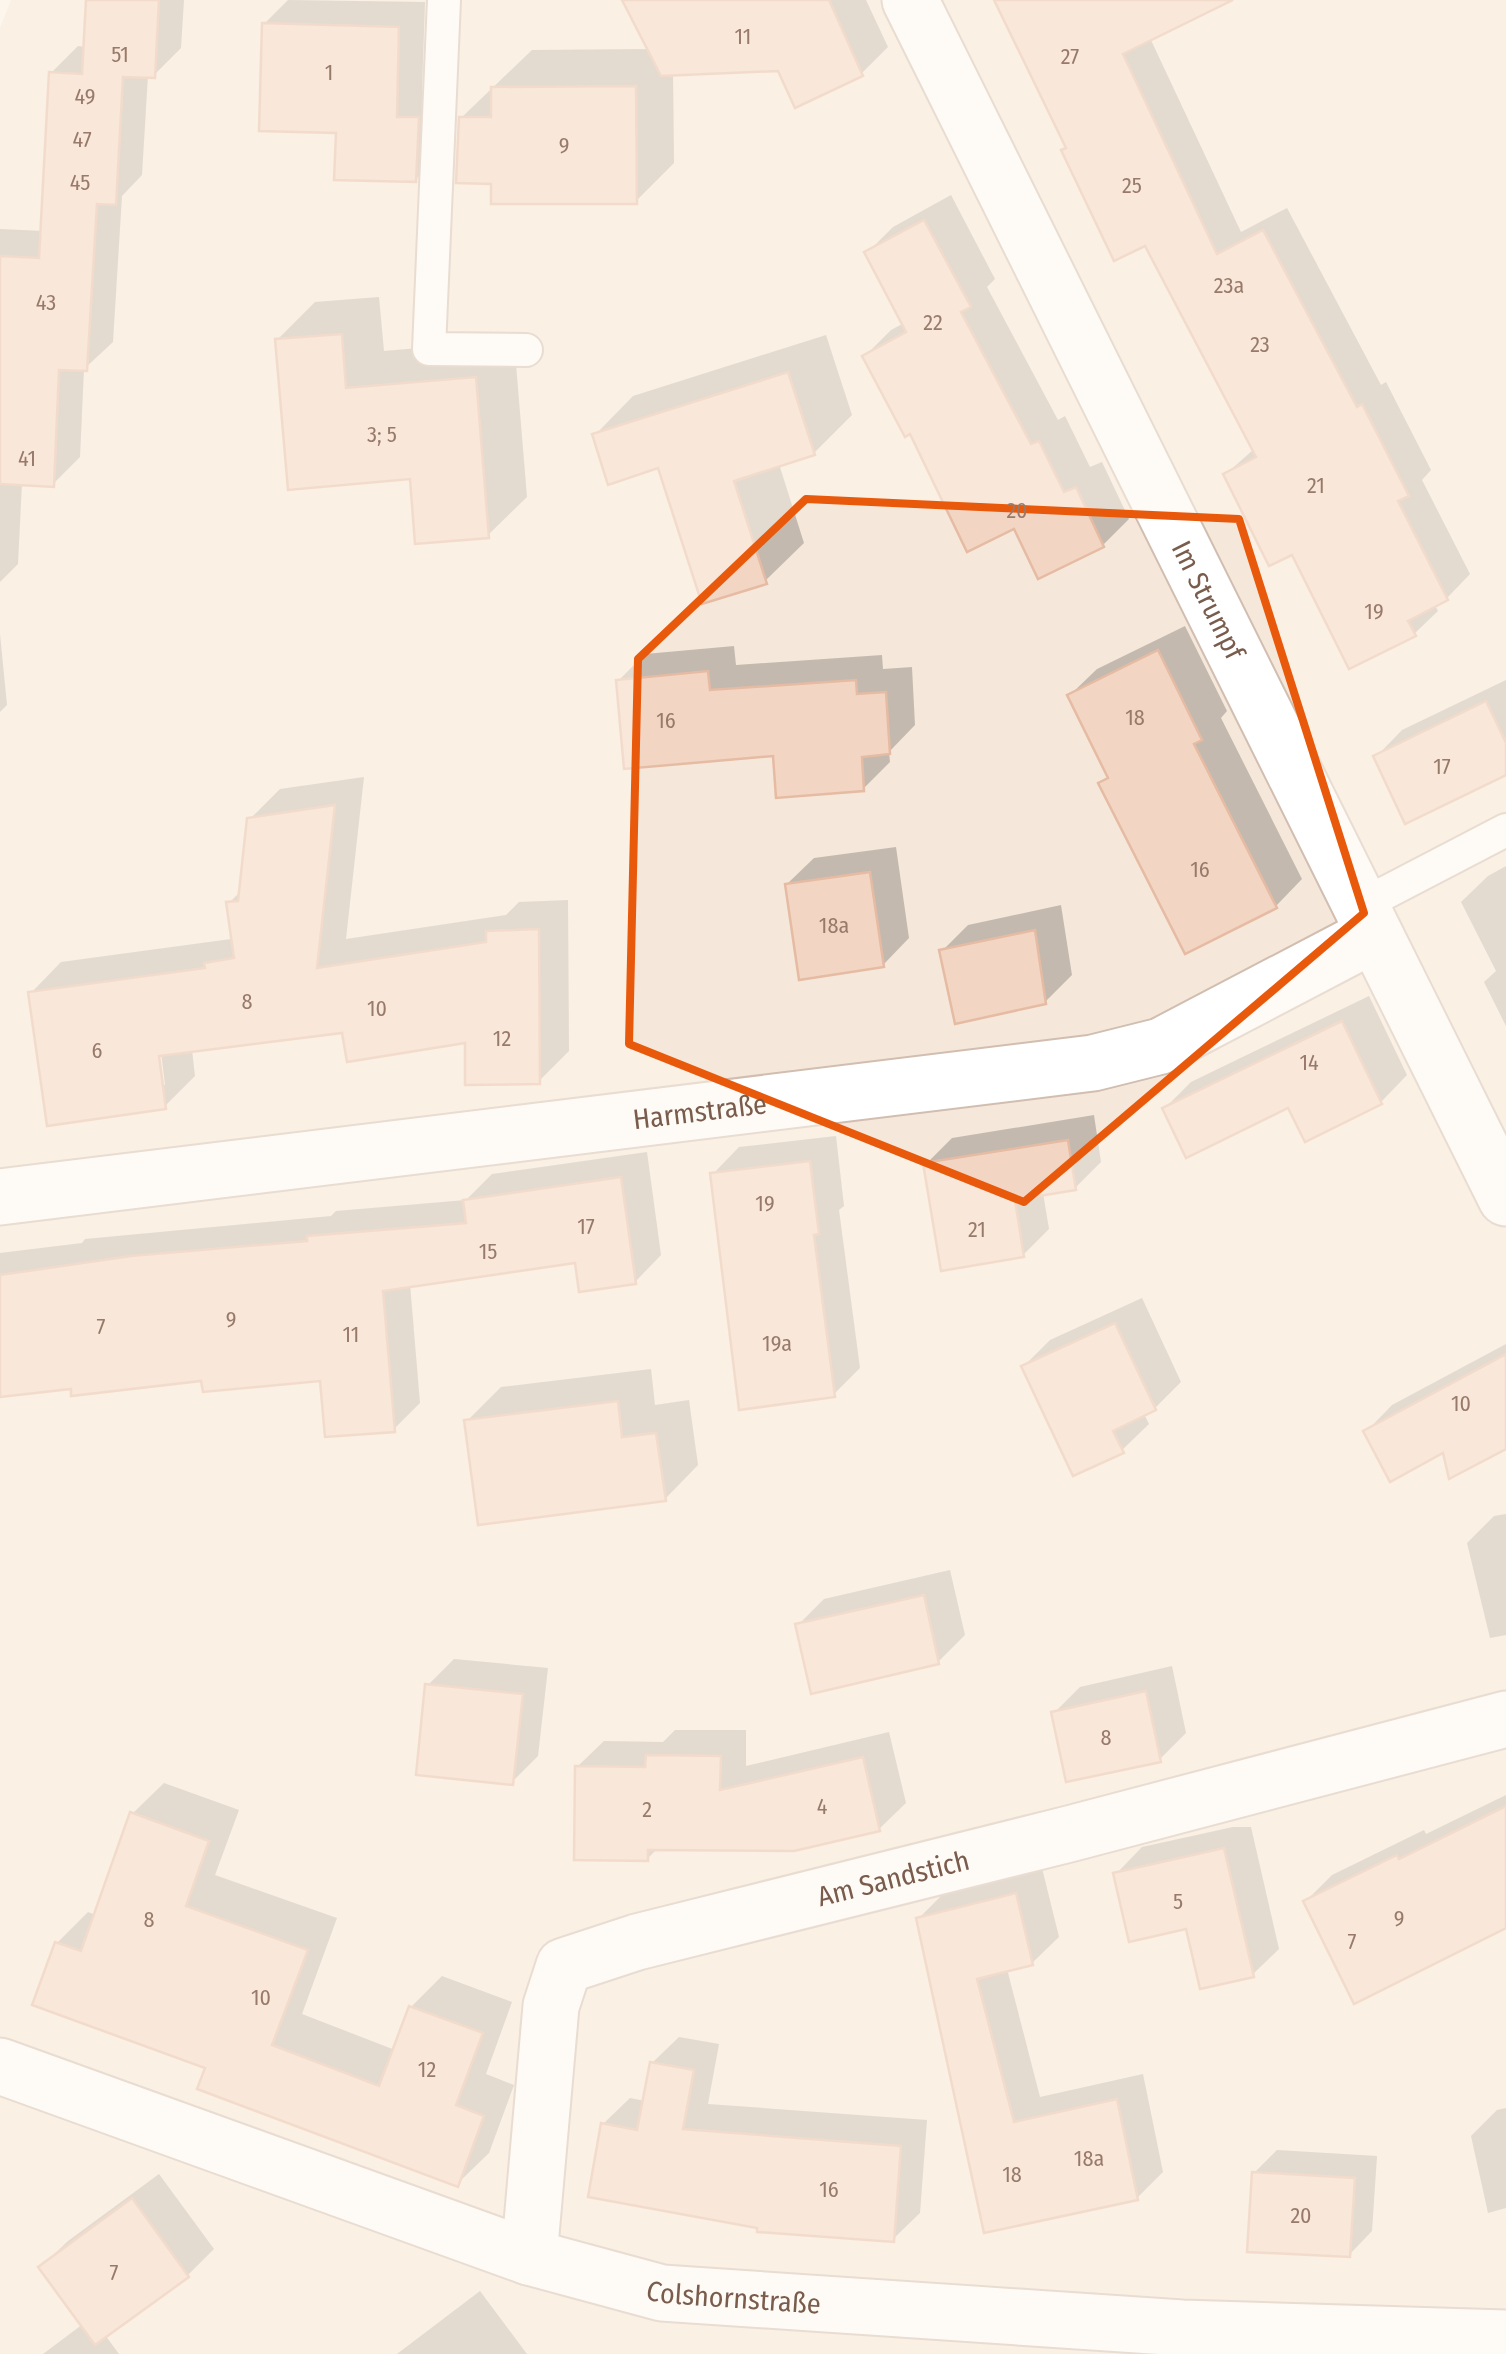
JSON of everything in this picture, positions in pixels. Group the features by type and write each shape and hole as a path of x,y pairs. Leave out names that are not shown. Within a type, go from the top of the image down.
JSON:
{"street":[{"name":"Im Strumpf","path":"910,0 1506,1198"},
{"name":"Harmstraße","path":"0,1197 1093,1063 1161,1046 1366,921"},
{"name":"Am Sandstich","path":"529,2257 550,2006 564,1966 636,1942 1506,1719"},
{"name":"Colshornstraße","path":"0,2066 529,2257 662,2293 1182,2341 1506,2338"}],"lane":[{"path":"444,0 429,349 526,350"},
{"path":"1366,921 1506,830"}],"highlighted area":[{"path":"806,499 1239,519 1364,913 1024,1202 629,1044 638,659"}],"shaded area":[{"path":"11,0 1506,0 1506,2354 0,2354 0,28"}],"building":[{"path":"86,0 159,0 155,78 123,77 116,205 97,204 87,371 59,370 54,487 0,484 0,256 39,258 49,72 82,74"},
{"path":"622,0 829,0 863,76 795,108 778,71 661,76"},
{"path":"994,0 1233,0 1123,54 1217,254 1263,230 1357,407 1362,404 1409,496 1398,501 1448,600 1408,621 1416,636 1349,669 1292,555 1269,566 1223,474 1256,457 1145,246 1114,261 1061,150 1066,148"},
{"path":"262,23 399,27 397,117 419,117 416,182 334,180 336,133 259,131"},
{"path":"636,86 637,204 491,204 491,184 456,183 459,117 491,117 491,87"},
{"path":"924,220 971,307 961,312 1031,444 1039,441 1064,492 1076,487 1104,547 1038,579 1014,529 967,552 910,434 905,437 862,356 906,332 864,252"},
{"path":"342,334 346,388 476,377 489,538 415,544 410,479 288,490 275,339"},
{"path":"788,372 815,455 734,481 767,584 702,604 658,468 608,485 592,434"},
{"path":"1158,650 1202,740 1194,744 1277,908 1185,954 1098,783 1108,778 1067,695"},
{"path":"708,671 710,690 856,680 857,694 886,692 890,754 862,757 864,791 776,798 773,756 624,769 616,680"},
{"path":"1486,701 1506,743 1506,775 1405,824 1373,756"},
{"path":"335,805 317,968 486,942 486,931 539,929 540,1084 465,1085 465,1043 347,1062 342,1033 159,1056 166,1109 47,1126 28,992 205,968 204,963 234,958 226,902 238,901 247,818"},
{"path":"870,872 884,967 799,980 785,884"},
{"path":"1035,930 1046,1004 955,1024 939,950"},
{"path":"1342,1021 1382,1104 1305,1142 1288,1108 1186,1158 1162,1108"},
{"path":"1068,1140 1076,1190 1015,1200 1024,1257 941,1271 923,1163"},
{"path":"810,1161 819,1234 814,1235 835,1397 739,1410 710,1173"},
{"path":"621,1177 636,1284 579,1292 575,1263 383,1291 395,1432 325,1437 320,1381 203,1392 201,1381 71,1396 71,1389 0,1397 0,1275 131,1256 307,1241 307,1236 466,1223 463,1200"},
{"path":"1115,1323 1156,1410 1113,1431 1124,1453 1073,1476 1021,1366"},
{"path":"1506,1354 1506,1449 1449,1479 1443,1453 1390,1482 1363,1431"},
{"path":"618,1401 622,1437 656,1433 666,1501 478,1525 464,1420"},
{"path":"924,1595 939,1664 811,1694 795,1624"},
{"path":"425,1684 523,1694 513,1785 416,1775"},
{"path":"1146,1691 1161,1762 1066,1782 1051,1712"},
{"path":"646,1755 721,1756 720,1790 863,1757 880,1831 794,1851 648,1850 648,1861 574,1860 575,1766 645,1767"},
{"path":"1506,1806 1506,1928 1354,2004 1303,1901"},
{"path":"130,1812 209,1841 186,1906 308,1950 272,2045 379,2086 409,2006 483,2033 456,2105 484,2116 458,2187 197,2089 205,2068 32,2005 55,1942 81,1951"},
{"path":"1224,1848 1254,1977 1200,1989 1186,1929 1129,1942 1113,1873"},
{"path":"1016,1893 1033,1965 977,1979 1014,2122 1117,2099 1138,2200 984,2233 916,1918"},
{"path":"650,2062 694,2070 683,2129 901,2146 894,2242 757,2232 757,2228 588,2197 601,2123 637,2130"},
{"path":"1252,2172 1355,2178 1350,2257 1247,2252"},
{"path":"132,2198 189,2277 95,2345 38,2267"}]}
